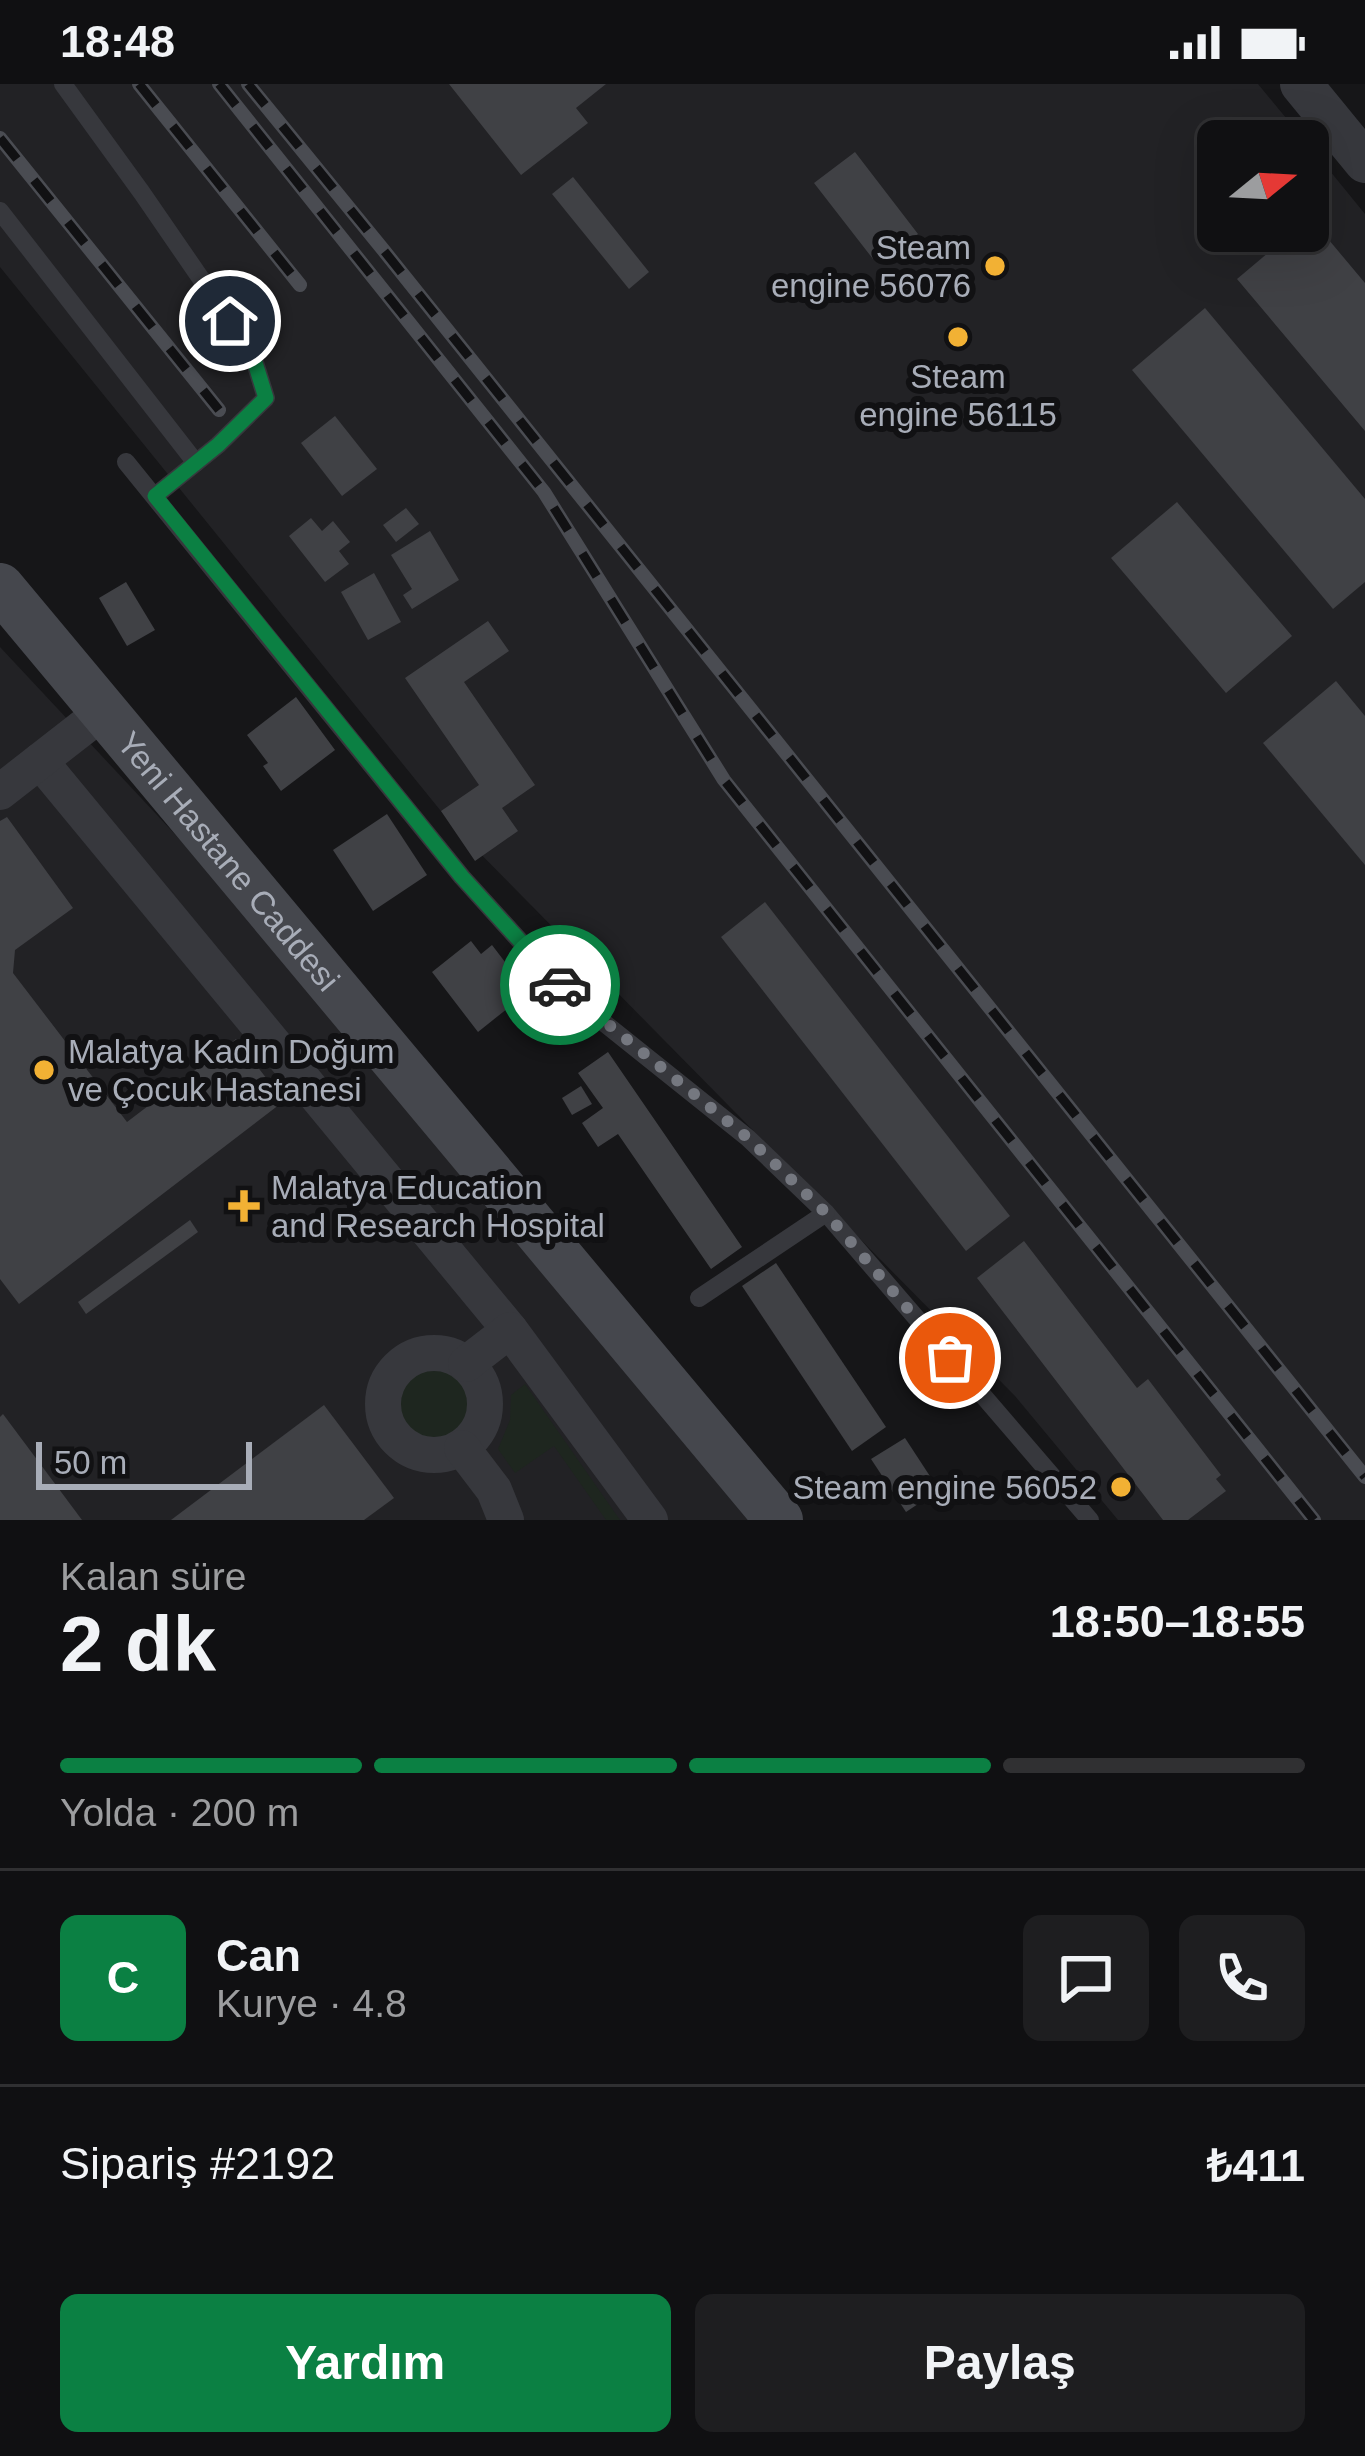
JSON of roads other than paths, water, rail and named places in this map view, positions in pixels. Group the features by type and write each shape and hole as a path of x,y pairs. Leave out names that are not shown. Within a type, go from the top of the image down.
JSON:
{"main road":[{"name":"Yeni Hastane Caddesi","path":"0,587 779,1520"}],"street":[{"path":"1301,84 1365,162"},
{"path":"0,792 104,711"},
{"path":"40,760 510,1330 650,1520"},
{"path":"466,1364 510,1330"},
{"path":"434,1352 466,1364 478,1377 484,1392 482,1423 462,1448 429,1456 398,1441 383,1410 390,1376 402,1364 434,1352"},
{"path":"462,1448 494,1490 506,1520"}],"lane":[{"path":"63,84 252,353 266,398 155,496"},
{"path":"0,211 196,463"},
{"path":"127,462 462,877 568,994 748,1138 826,1213 1090,1520"},
{"path":"699,1298 826,1213"}],"railway":[{"path":"139,84 300,285"},
{"path":"219,84 544,492 724,780 1314,1520"},
{"path":"248,84 1365,1477"},
{"path":"0,138 219,410"}],"place":[{"name":"Steam engine 56076","path":"995,266"},
{"name":"Steam engine 56115","path":"958,337"},
{"name":"Malatya Kadın Doğum ve Çocuk Hastanesi","path":"44,1070"},
{"name":"Malatya Education and Research Hospital","path":"244,1206"},
{"name":"Steam engine 56052","path":"1121,1487"}]}
